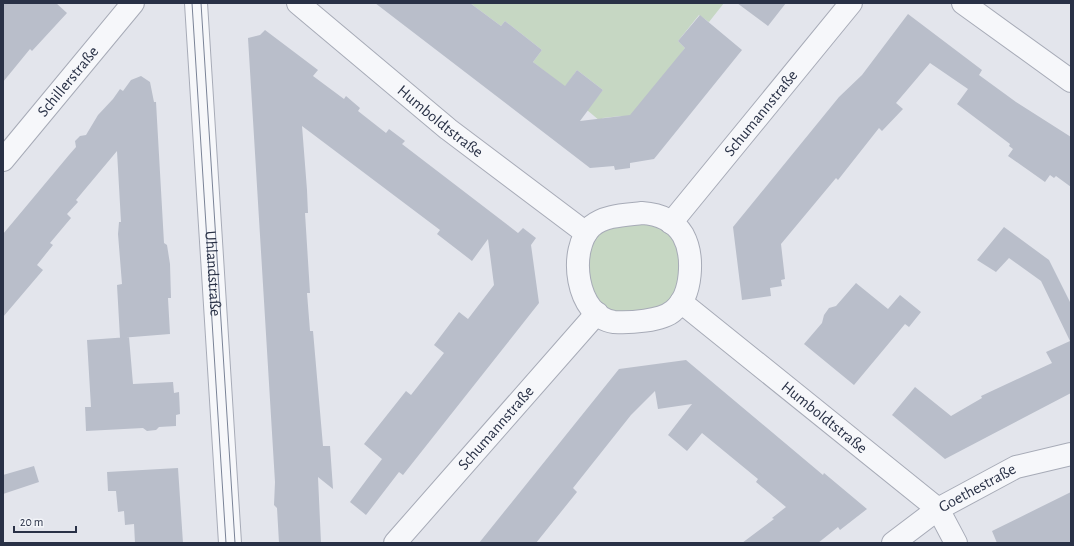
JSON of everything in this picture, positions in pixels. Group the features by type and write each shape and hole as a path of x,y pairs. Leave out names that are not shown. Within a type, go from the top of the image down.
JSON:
{"street":[{"name":"Schillerstraße","path":"3,160 133,3"},
{"name":"Uhlandstraße","path":"196,3 230,543"},
{"name":"Humboldtstraße","path":"298,3 448,129 586,233"},
{"name":"Schumannstraße","path":"671,223 851,3"},
{"path":"963,3 1071,81"},
{"path":"654,214 661,216 671,223 683,235 689,262 689,286 681,302 674,311 666,315 640,321 612,322 597,314 589,306 583,296 580,276 579,249 586,233 593,225 602,221 612,217 628,215 654,214"},
{"name":"Humboldtstraße","path":"681,302 938,509 956,543"},
{"name":"Schumannstraße","path":"395,543 597,314"},
{"name":"Goethestraße","path":"893,543 938,509 1016,467 1071,454"}],"green space":[{"path":"470,3 724,3 709,22 699,15 678,41 685,48 636,118 621,116 603,118 600,121 587,110 603,90 577,70 565,87 533,62 542,50 505,21 501,26"},
{"path":"653,215 684,240 677,306 608,319 581,275 594,226"}],"building":[{"path":"3,3 56,3 67,13 32,51 30,49 3,82"},
{"path":"375,3 470,3 501,26 505,21 542,50 533,62 565,86 577,70 603,90 580,121 630,115 685,48 678,41 700,15 742,50 654,159 630,163 630,168 615,170 614,166 590,168"},
{"path":"737,3 786,3 768,26"},
{"path":"908,14 982,70 979,75 1016,102 1071,137 1071,187 1056,176 1054,178 1050,175 1045,182 1008,156 1013,149 1009,146 1010,144 957,104 968,89 930,63 896,103 903,109 882,131 879,128 838,180 836,178 781,244 785,279 781,280 782,286 770,288 771,296 742,300 733,227 839,97 862,75"},
{"path":"265,30 318,70 313,76 344,99 346,96 360,108 358,111 386,133 389,129 405,141 402,144 518,233 523,228 536,238 531,245 539,303 403,475 399,472 366,515 350,502 382,459 364,444 406,391 411,395 444,353 434,345 459,312 468,319 494,285 488,239 472,261 437,234 440,230 302,126 308,213 305,213 310,293 307,293 310,331 313,331 323,446 330,446 333,489 318,477 321,543 279,543 277,508 274,505 275,482 248,38 260,35"},
{"path":"141,76 150,82 154,102 156,102 164,243 167,245 170,264 171,298 168,298 170,334 120,338 117,285 122,284 118,234 119,222 121,222 117,151 76,200 78,202 67,214 71,218 50,243 53,245 37,265 43,270 3,317 3,234 76,147 75,141 80,136 86,135 98,115 120,89 123,91 131,80"},
{"path":"1004,227 1049,260 1071,304 1071,393 945,459 892,415 915,387 951,416 982,398 981,396 1052,363 1046,352 1070,341 1041,281 1009,258 996,272 977,260"},
{"path":"856,283 888,309 900,295 921,312 909,327 905,324 854,385 804,344 822,323 824,315 829,308 836,306"},
{"path":"129,337 133,384 173,382 174,393 179,392 180,414 176,415 176,426 159,427 156,430 147,431 143,428 86,431 85,407 91,407 87,340"},
{"path":"686,360 823,475 824,473 867,509 840,530 838,527 818,543 742,543 774,519 772,518 786,507 756,482 758,479 702,433 687,451 668,435 692,404 658,409 655,391 631,415 573,488 577,492 536,543 479,543 619,369"},
{"path":"34,466 39,482 3,494 3,475"},
{"path":"178,468 183,543 135,543 134,524 125,525 124,511 118,512 116,491 108,491 107,472"},
{"path":"1071,492 1071,543 997,543 992,531"}],"tram line":[{"path":"192,3 226,543"},
{"path":"201,3 235,543"}]}
